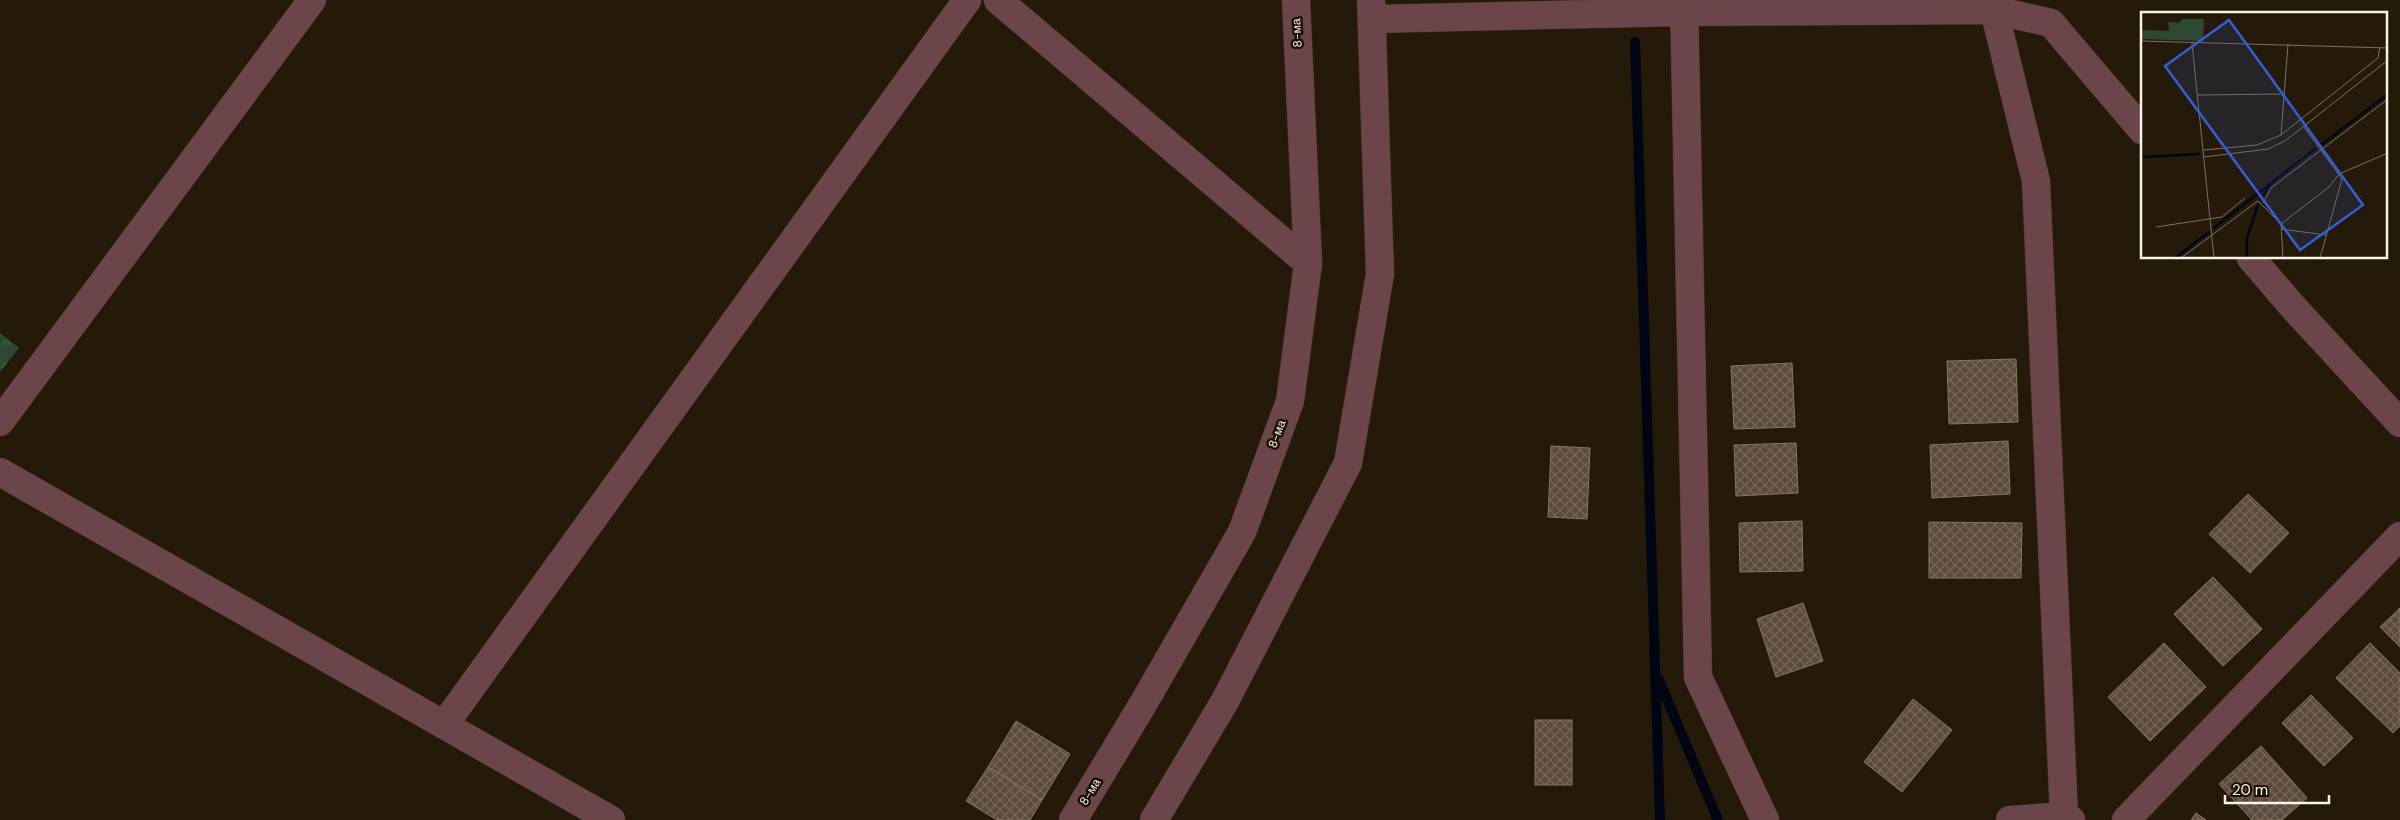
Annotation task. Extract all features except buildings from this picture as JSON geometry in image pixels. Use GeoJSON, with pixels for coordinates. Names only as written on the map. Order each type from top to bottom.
{"type":"FeatureCollection","features":[{"type":"Feature","properties":{"kind":"street"},"geometry":{"type":"LineString","coordinates":[[0,422],[312,0]]}},
{"type":"Feature","properties":{"kind":"street"},"geometry":{"type":"LineString","coordinates":[[444,725],[967,0]]}},
{"type":"Feature","properties":{"kind":"street"},"geometry":{"type":"LineString","coordinates":[[998,0],[1308,263]]}},
{"type":"Feature","properties":{"kind":"street","name":"8-ма"},"geometry":{"type":"LineString","coordinates":[[1073,820],[1143,704],[1242,532],[1290,400],[1308,263],[1296,0]]}},
{"type":"Feature","properties":{"kind":"street"},"geometry":{"type":"LineString","coordinates":[[1995,5],[2036,181],[2068,818],[2010,820]]}},
{"type":"Feature","properties":{"kind":"street"},"geometry":{"type":"LineString","coordinates":[[1154,820],[1225,701],[1348,463],[1380,274],[1372,9],[1995,5],[2051,23],[2141,129]]}},
{"type":"Feature","properties":{"kind":"street"},"geometry":{"type":"LineString","coordinates":[[1684,6],[1698,677],[1765,820]]}},
{"type":"Feature","properties":{"kind":"street"},"geometry":{"type":"LineString","coordinates":[[2252,259],[2293,307],[2400,423]]}},
{"type":"Feature","properties":{"kind":"street"},"geometry":{"type":"LineString","coordinates":[[0,472],[611,820]]}},
{"type":"Feature","properties":{"kind":"street"},"geometry":{"type":"LineString","coordinates":[[2126,820],[2400,536]]}},
{"type":"Feature","properties":{"kind":"green space"},"geometry":{"type":"Polygon","coordinates":[[[0,333],[19,348],[0,372],[0,333]]]}},
{"type":"Feature","properties":{"kind":"waterway"},"geometry":{"type":"LineString","coordinates":[[1635,42],[1660,820]]}},
{"type":"Feature","properties":{"kind":"waterway"},"geometry":{"type":"LineString","coordinates":[[1658,678],[1718,820]]}}]}
